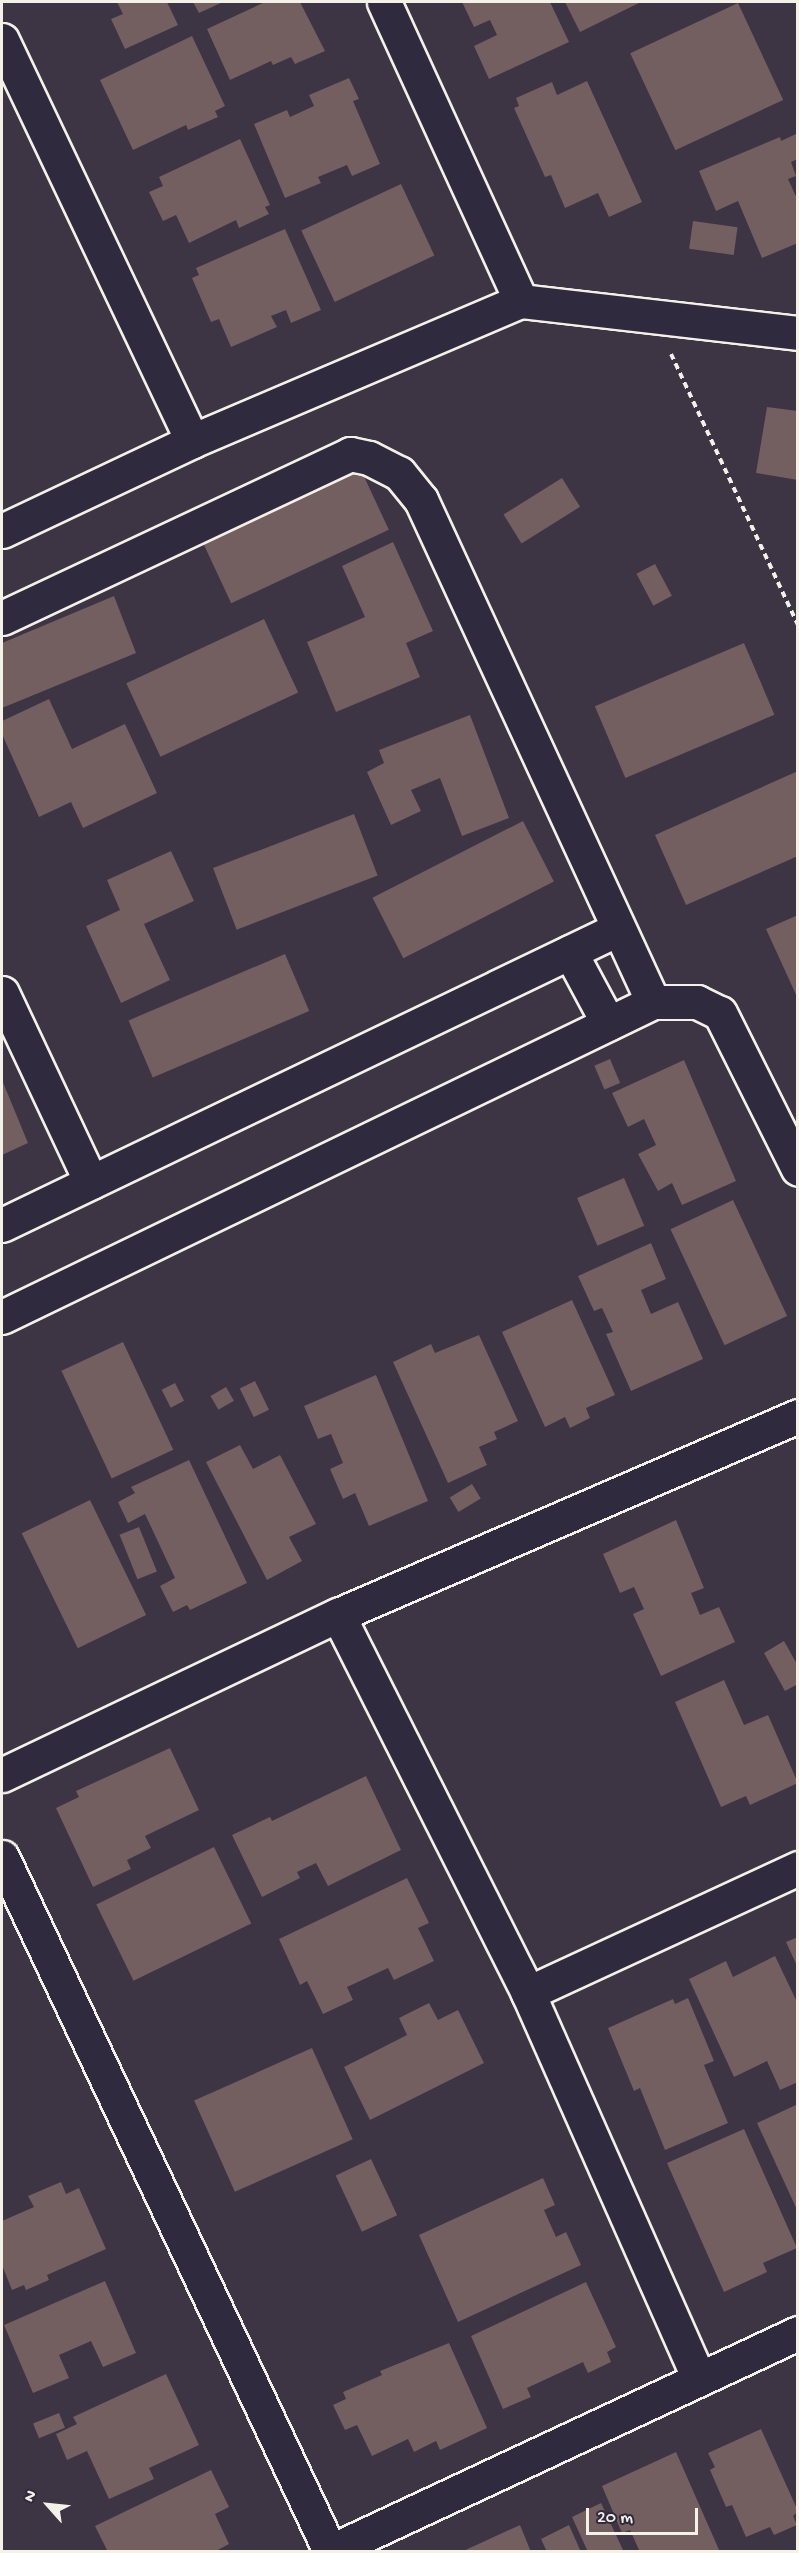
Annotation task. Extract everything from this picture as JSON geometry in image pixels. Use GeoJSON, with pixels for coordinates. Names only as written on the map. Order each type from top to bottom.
{"type":"FeatureCollection","features":[{"type":"Feature","properties":{"kind":"street"},"geometry":{"type":"LineString","coordinates":[[384,2],[521,301]]}},
{"type":"Feature","properties":{"kind":"street"},"geometry":{"type":"LineString","coordinates":[[2,40],[192,441]]}},
{"type":"Feature","properties":{"kind":"street"},"geometry":{"type":"LineString","coordinates":[[2,531],[192,441],[521,301],[798,333]]}},
{"type":"Feature","properties":{"kind":"street"},"geometry":{"type":"LineString","coordinates":[[2,618],[350,454],[369,458],[399,473],[421,500],[653,1002]]}},
{"type":"Feature","properties":{"kind":"street"},"geometry":{"type":"LineString","coordinates":[[2,1226],[618,929]]}},
{"type":"Feature","properties":{"kind":"street"},"geometry":{"type":"LineString","coordinates":[[570,952],[608,1023]]}},
{"type":"Feature","properties":{"kind":"street"},"geometry":{"type":"LineString","coordinates":[[2,993],[91,1182]]}},
{"type":"Feature","properties":{"kind":"street"},"geometry":{"type":"LineString","coordinates":[[2,1317],[653,1002],[697,1002],[720,1013],[798,1169]]}},
{"type":"Feature","properties":{"kind":"street"},"geometry":{"type":"LineString","coordinates":[[2,1775],[338,1615],[798,1416]]}},
{"type":"Feature","properties":{"kind":"street"},"geometry":{"type":"LineString","coordinates":[[338,1615],[528,1993],[699,2378]]}},
{"type":"Feature","properties":{"kind":"street"},"geometry":{"type":"LineString","coordinates":[[2,1857],[330,2551],[798,2333]]}},
{"type":"Feature","properties":{"kind":"street"},"geometry":{"type":"LineString","coordinates":[[528,1993],[798,1868]]}},
{"type":"Feature","properties":{"kind":"path"},"geometry":{"type":"LineString","coordinates":[[653,316],[798,625]]}},
{"type":"Feature","properties":{"kind":"building"},"geometry":{"type":"Polygon","coordinates":[[[117,2],[167,2],[178,25],[125,49],[111,19],[123,14],[117,2]]]}},
{"type":"Feature","properties":{"kind":"building"},"geometry":{"type":"Polygon","coordinates":[[[193,2],[223,2],[199,13],[193,2]]]}},
{"type":"Feature","properties":{"kind":"building"},"geometry":{"type":"Polygon","coordinates":[[[265,2],[300,2],[325,51],[295,64],[291,57],[273,65],[271,61],[230,80],[207,29],[265,2]]]}},
{"type":"Feature","properties":{"kind":"building"},"geometry":{"type":"Polygon","coordinates":[[[462,2],[550,2],[569,42],[489,79],[474,46],[497,35],[490,20],[474,27],[462,2]]]}},
{"type":"Feature","properties":{"kind":"building"},"geometry":{"type":"Polygon","coordinates":[[[565,2],[641,2],[580,32],[565,2]]]}},
{"type":"Feature","properties":{"kind":"building"},"geometry":{"type":"Polygon","coordinates":[[[738,3],[783,100],[675,150],[630,53],[738,3]]]}},
{"type":"Feature","properties":{"kind":"building"},"geometry":{"type":"Polygon","coordinates":[[[192,36],[225,106],[215,111],[218,117],[188,130],[186,125],[133,150],[100,80],[192,36]]]}},
{"type":"Feature","properties":{"kind":"building"},"geometry":{"type":"Polygon","coordinates":[[[349,78],[359,99],[353,101],[380,164],[352,176],[347,165],[318,177],[321,183],[285,198],[254,124],[287,110],[290,117],[314,106],[309,95],[349,78]]]}},
{"type":"Feature","properties":{"kind":"building"},"geometry":{"type":"Polygon","coordinates":[[[587,81],[642,202],[609,217],[598,193],[565,208],[551,175],[545,177],[514,108],[519,106],[516,98],[552,82],[557,95],[587,81]]]}},
{"type":"Feature","properties":{"kind":"building"},"geometry":{"type":"Polygon","coordinates":[[[798,133],[798,159],[791,162],[796,176],[788,179],[798,201],[798,243],[762,258],[738,201],[716,211],[699,171],[780,137],[781,141],[798,133]]]}},
{"type":"Feature","properties":{"kind":"building"},"geometry":{"type":"Polygon","coordinates":[[[240,139],[270,205],[265,207],[269,214],[239,228],[236,220],[189,243],[176,215],[163,221],[149,192],[163,186],[159,177],[240,139]]]}},
{"type":"Feature","properties":{"kind":"building"},"geometry":{"type":"Polygon","coordinates":[[[401,184],[434,256],[335,302],[301,230],[401,184]]]}},
{"type":"Feature","properties":{"kind":"building"},"geometry":{"type":"Polygon","coordinates":[[[693,221],[738,227],[734,255],[689,249],[693,221]]]}},
{"type":"Feature","properties":{"kind":"building"},"geometry":{"type":"Polygon","coordinates":[[[285,229],[321,310],[291,323],[286,310],[271,316],[277,327],[231,347],[219,319],[211,322],[192,278],[199,275],[196,268],[285,229]]]}},
{"type":"Feature","properties":{"kind":"building"},"geometry":{"type":"Polygon","coordinates":[[[767,407],[798,411],[798,480],[756,473],[767,407]]]}},
{"type":"Feature","properties":{"kind":"building"},"geometry":{"type":"Polygon","coordinates":[[[361,470],[389,530],[231,603],[203,544],[361,470]]]}},
{"type":"Feature","properties":{"kind":"building"},"geometry":{"type":"Polygon","coordinates":[[[562,478],[580,507],[522,543],[503,515],[562,478]]]}},
{"type":"Feature","properties":{"kind":"building"},"geometry":{"type":"Polygon","coordinates":[[[393,542],[433,631],[406,643],[420,677],[336,712],[307,642],[365,617],[342,566],[393,542]]]}},
{"type":"Feature","properties":{"kind":"building"},"geometry":{"type":"Polygon","coordinates":[[[655,564],[672,596],[653,606],[636,574],[655,564]]]}},
{"type":"Feature","properties":{"kind":"building"},"geometry":{"type":"Polygon","coordinates":[[[114,596],[136,653],[2,708],[2,643],[114,596]]]}},
{"type":"Feature","properties":{"kind":"building"},"geometry":{"type":"Polygon","coordinates":[[[264,619],[298,692],[160,757],[126,683],[264,619]]]}},
{"type":"Feature","properties":{"kind":"building"},"geometry":{"type":"Polygon","coordinates":[[[744,643],[774,715],[625,778],[595,706],[744,643]]]}},
{"type":"Feature","properties":{"kind":"building"},"geometry":{"type":"Polygon","coordinates":[[[49,699],[72,749],[125,724],[157,793],[83,828],[71,802],[39,817],[2,734],[2,721],[49,699]]]}},
{"type":"Feature","properties":{"kind":"building"},"geometry":{"type":"Polygon","coordinates":[[[470,715],[509,818],[462,836],[440,778],[411,790],[421,811],[391,825],[367,772],[384,763],[379,750],[470,715]]]}},
{"type":"Feature","properties":{"kind":"building"},"geometry":{"type":"Polygon","coordinates":[[[798,771],[798,856],[686,905],[655,835],[798,771]]]}},
{"type":"Feature","properties":{"kind":"building"},"geometry":{"type":"Polygon","coordinates":[[[354,814],[378,876],[237,930],[213,868],[354,814]]]}},
{"type":"Feature","properties":{"kind":"building"},"geometry":{"type":"Polygon","coordinates":[[[523,821],[554,882],[403,958],[372,898],[523,821]]]}},
{"type":"Feature","properties":{"kind":"building"},"geometry":{"type":"Polygon","coordinates":[[[171,851],[194,901],[144,924],[170,980],[121,1003],[86,926],[120,910],[107,880],[171,851]]]}},
{"type":"Feature","properties":{"kind":"building"},"geometry":{"type":"Polygon","coordinates":[[[798,915],[798,999],[766,929],[798,915]]]}},
{"type":"Feature","properties":{"kind":"building"},"geometry":{"type":"Polygon","coordinates":[[[285,954],[309,1011],[153,1077],[129,1020],[285,954]]]}},
{"type":"Feature","properties":{"kind":"building"},"geometry":{"type":"Polygon","coordinates":[[[610,1059],[620,1083],[605,1090],[594,1066],[610,1059]]]}},
{"type":"Feature","properties":{"kind":"building"},"geometry":{"type":"Polygon","coordinates":[[[684,1060],[736,1181],[682,1205],[672,1183],[658,1191],[638,1154],[656,1145],[644,1119],[628,1127],[612,1093],[684,1060]]]}},
{"type":"Feature","properties":{"kind":"building"},"geometry":{"type":"Polygon","coordinates":[[[2,1080],[28,1143],[2,1155],[2,1080]]]}},
{"type":"Feature","properties":{"kind":"building"},"geometry":{"type":"Polygon","coordinates":[[[624,1178],[644,1226],[597,1246],[577,1198],[624,1178]]]}},
{"type":"Feature","properties":{"kind":"building"},"geometry":{"type":"Polygon","coordinates":[[[733,1200],[787,1316],[725,1345],[670,1229],[733,1200]]]}},
{"type":"Feature","properties":{"kind":"building"},"geometry":{"type":"Polygon","coordinates":[[[651,1243],[666,1279],[641,1290],[651,1314],[678,1302],[703,1359],[631,1391],[606,1334],[613,1332],[602,1308],[594,1311],[578,1276],[651,1243]]]}},
{"type":"Feature","properties":{"kind":"building"},"geometry":{"type":"Polygon","coordinates":[[[572,1300],[615,1395],[586,1408],[590,1418],[570,1428],[565,1417],[545,1427],[502,1332],[572,1300]]]}},
{"type":"Feature","properties":{"kind":"building"},"geometry":{"type":"Polygon","coordinates":[[[479,1335],[518,1421],[494,1432],[497,1439],[479,1447],[487,1465],[448,1483],[393,1362],[431,1344],[435,1353],[479,1335]]]}},
{"type":"Feature","properties":{"kind":"building"},"geometry":{"type":"Polygon","coordinates":[[[123,1342],[173,1450],[112,1479],[61,1371],[123,1342]]]}},
{"type":"Feature","properties":{"kind":"building"},"geometry":{"type":"Polygon","coordinates":[[[376,1375],[428,1501],[369,1526],[355,1493],[343,1499],[330,1469],[343,1463],[331,1434],[318,1439],[304,1406],[376,1375]]]}},
{"type":"Feature","properties":{"kind":"building"},"geometry":{"type":"Polygon","coordinates":[[[255,1381],[269,1410],[254,1417],[240,1388],[255,1381]]]}},
{"type":"Feature","properties":{"kind":"building"},"geometry":{"type":"Polygon","coordinates":[[[175,1383],[184,1401],[171,1408],[162,1390],[175,1383]]]}},
{"type":"Feature","properties":{"kind":"building"},"geometry":{"type":"Polygon","coordinates":[[[226,1387],[234,1401],[218,1410],[210,1396],[226,1387]]]}},
{"type":"Feature","properties":{"kind":"building"},"geometry":{"type":"Polygon","coordinates":[[[240,1445],[253,1469],[280,1455],[316,1524],[289,1537],[302,1561],[267,1580],[206,1462],[240,1445]]]}},
{"type":"Feature","properties":{"kind":"building"},"geometry":{"type":"Polygon","coordinates":[[[189,1460],[247,1583],[190,1610],[187,1605],[173,1612],[160,1586],[175,1578],[145,1514],[128,1523],[118,1502],[135,1493],[131,1487],[189,1460]]]}},
{"type":"Feature","properties":{"kind":"building"},"geometry":{"type":"Polygon","coordinates":[[[472,1484],[481,1499],[458,1512],[450,1497],[472,1484]]]}},
{"type":"Feature","properties":{"kind":"building"},"geometry":{"type":"Polygon","coordinates":[[[90,1500],[146,1615],[78,1648],[22,1533],[90,1500]]]}},
{"type":"Feature","properties":{"kind":"building"},"geometry":{"type":"Polygon","coordinates":[[[676,1520],[704,1588],[691,1593],[700,1615],[719,1607],[735,1642],[661,1676],[633,1614],[644,1609],[634,1587],[620,1593],[603,1554],[676,1520]]]}},
{"type":"Feature","properties":{"kind":"building"},"geometry":{"type":"Polygon","coordinates":[[[139,1527],[157,1572],[138,1579],[120,1535],[139,1527]]]}},
{"type":"Feature","properties":{"kind":"building"},"geometry":{"type":"Polygon","coordinates":[[[784,1641],[798,1666],[798,1684],[785,1691],[764,1653],[784,1641]]]}},
{"type":"Feature","properties":{"kind":"building"},"geometry":{"type":"Polygon","coordinates":[[[724,1680],[744,1725],[768,1715],[798,1783],[750,1805],[746,1796],[721,1807],[675,1702],[724,1680]]]}},
{"type":"Feature","properties":{"kind":"building"},"geometry":{"type":"Polygon","coordinates":[[[170,1748],[199,1810],[145,1836],[151,1848],[127,1860],[131,1869],[93,1887],[56,1808],[79,1797],[76,1791],[170,1748]]]}},
{"type":"Feature","properties":{"kind":"building"},"geometry":{"type":"Polygon","coordinates":[[[366,1776],[401,1850],[328,1886],[316,1863],[297,1872],[300,1878],[262,1897],[232,1835],[270,1817],[272,1821],[366,1776]]]}},
{"type":"Feature","properties":{"kind":"building"},"geometry":{"type":"Polygon","coordinates":[[[214,1847],[251,1923],[134,1981],[96,1904],[214,1847]]]}},
{"type":"Feature","properties":{"kind":"building"},"geometry":{"type":"Polygon","coordinates":[[[407,1878],[429,1923],[418,1928],[434,1961],[394,1980],[388,1968],[347,1987],[353,2000],[323,2014],[307,1981],[300,1985],[279,1939],[407,1878]]]}},
{"type":"Feature","properties":{"kind":"building"},"geometry":{"type":"Polygon","coordinates":[[[798,1937],[798,1968],[786,1942],[798,1937]]]}},
{"type":"Feature","properties":{"kind":"building"},"geometry":{"type":"Polygon","coordinates":[[[775,1956],[798,2004],[798,2082],[780,2090],[767,2061],[734,2077],[689,1979],[726,1961],[733,1977],[775,1956]]]}},
{"type":"Feature","properties":{"kind":"building"},"geometry":{"type":"Polygon","coordinates":[[[688,1998],[714,2061],[704,2065],[728,2123],[665,2150],[640,2088],[634,2091],[608,2028],[673,1999],[675,2004],[688,1998]]]}},
{"type":"Feature","properties":{"kind":"building"},"geometry":{"type":"Polygon","coordinates":[[[429,2003],[438,2020],[458,2010],[484,2063],[370,2120],[344,2067],[407,2035],[399,2018],[429,2003]]]}},
{"type":"Feature","properties":{"kind":"building"},"geometry":{"type":"Polygon","coordinates":[[[312,2048],[353,2139],[235,2192],[194,2100],[312,2048]]]}},
{"type":"Feature","properties":{"kind":"building"},"geometry":{"type":"Polygon","coordinates":[[[798,2104],[798,2212],[757,2123],[798,2104]]]}},
{"type":"Feature","properties":{"kind":"building"},"geometry":{"type":"Polygon","coordinates":[[[744,2129],[797,2248],[763,2263],[767,2272],[724,2292],[667,2163],[744,2129]]]}},
{"type":"Feature","properties":{"kind":"building"},"geometry":{"type":"Polygon","coordinates":[[[371,2159],[397,2215],[362,2232],[336,2175],[371,2159]]]}},
{"type":"Feature","properties":{"kind":"building"},"geometry":{"type":"Polygon","coordinates":[[[543,2178],[555,2205],[544,2210],[556,2237],[566,2232],[581,2265],[458,2322],[419,2235],[543,2178]]]}},
{"type":"Feature","properties":{"kind":"building"},"geometry":{"type":"Polygon","coordinates":[[[61,2182],[66,2194],[79,2188],[106,2249],[47,2275],[49,2280],[26,2290],[24,2285],[12,2290],[2,2265],[2,2221],[34,2207],[28,2196],[61,2182]]]}},
{"type":"Feature","properties":{"kind":"building"},"geometry":{"type":"Polygon","coordinates":[[[105,2281],[136,2353],[103,2367],[91,2341],[59,2355],[69,2378],[33,2393],[4,2325],[105,2281]]]}},
{"type":"Feature","properties":{"kind":"building"},"geometry":{"type":"Polygon","coordinates":[[[586,2282],[616,2347],[607,2352],[611,2362],[588,2373],[583,2362],[527,2388],[531,2397],[503,2409],[471,2336],[586,2282]]]}},
{"type":"Feature","properties":{"kind":"building"},"geometry":{"type":"Polygon","coordinates":[[[449,2343],[487,2428],[440,2450],[436,2441],[414,2452],[408,2439],[372,2456],[357,2425],[345,2430],[333,2405],[346,2399],[343,2392],[382,2375],[380,2371],[449,2343]]]}},
{"type":"Feature","properties":{"kind":"building"},"geometry":{"type":"Polygon","coordinates":[[[166,2374],[199,2445],[149,2468],[154,2479],[109,2499],[87,2451],[67,2460],[56,2434],[77,2424],[73,2417],[166,2374]]]}},
{"type":"Feature","properties":{"kind":"building"},"geometry":{"type":"Polygon","coordinates":[[[59,2413],[65,2428],[39,2438],[33,2423],[59,2413]]]}},
{"type":"Feature","properties":{"kind":"building"},"geometry":{"type":"Polygon","coordinates":[[[761,2429],[798,2511],[793,2516],[797,2525],[774,2535],[770,2527],[746,2537],[732,2505],[726,2507],[710,2470],[715,2467],[708,2453],[761,2429]]]}},
{"type":"Feature","properties":{"kind":"building"},"geometry":{"type":"Polygon","coordinates":[[[676,2452],[720,2552],[640,2552],[630,2530],[622,2533],[602,2486],[676,2452]]]}},
{"type":"Feature","properties":{"kind":"building"},"geometry":{"type":"Polygon","coordinates":[[[211,2470],[229,2507],[215,2514],[229,2544],[214,2552],[108,2552],[95,2526],[211,2470]]]}},
{"type":"Feature","properties":{"kind":"building"},"geometry":{"type":"Polygon","coordinates":[[[601,2503],[624,2552],[588,2552],[572,2517],[601,2503]]]}},
{"type":"Feature","properties":{"kind":"building"},"geometry":{"type":"Polygon","coordinates":[[[520,2525],[531,2552],[461,2552],[520,2525]]]}},
{"type":"Feature","properties":{"kind":"building"},"geometry":{"type":"Polygon","coordinates":[[[569,2525],[581,2552],[547,2552],[541,2539],[569,2525]]]}}]}
